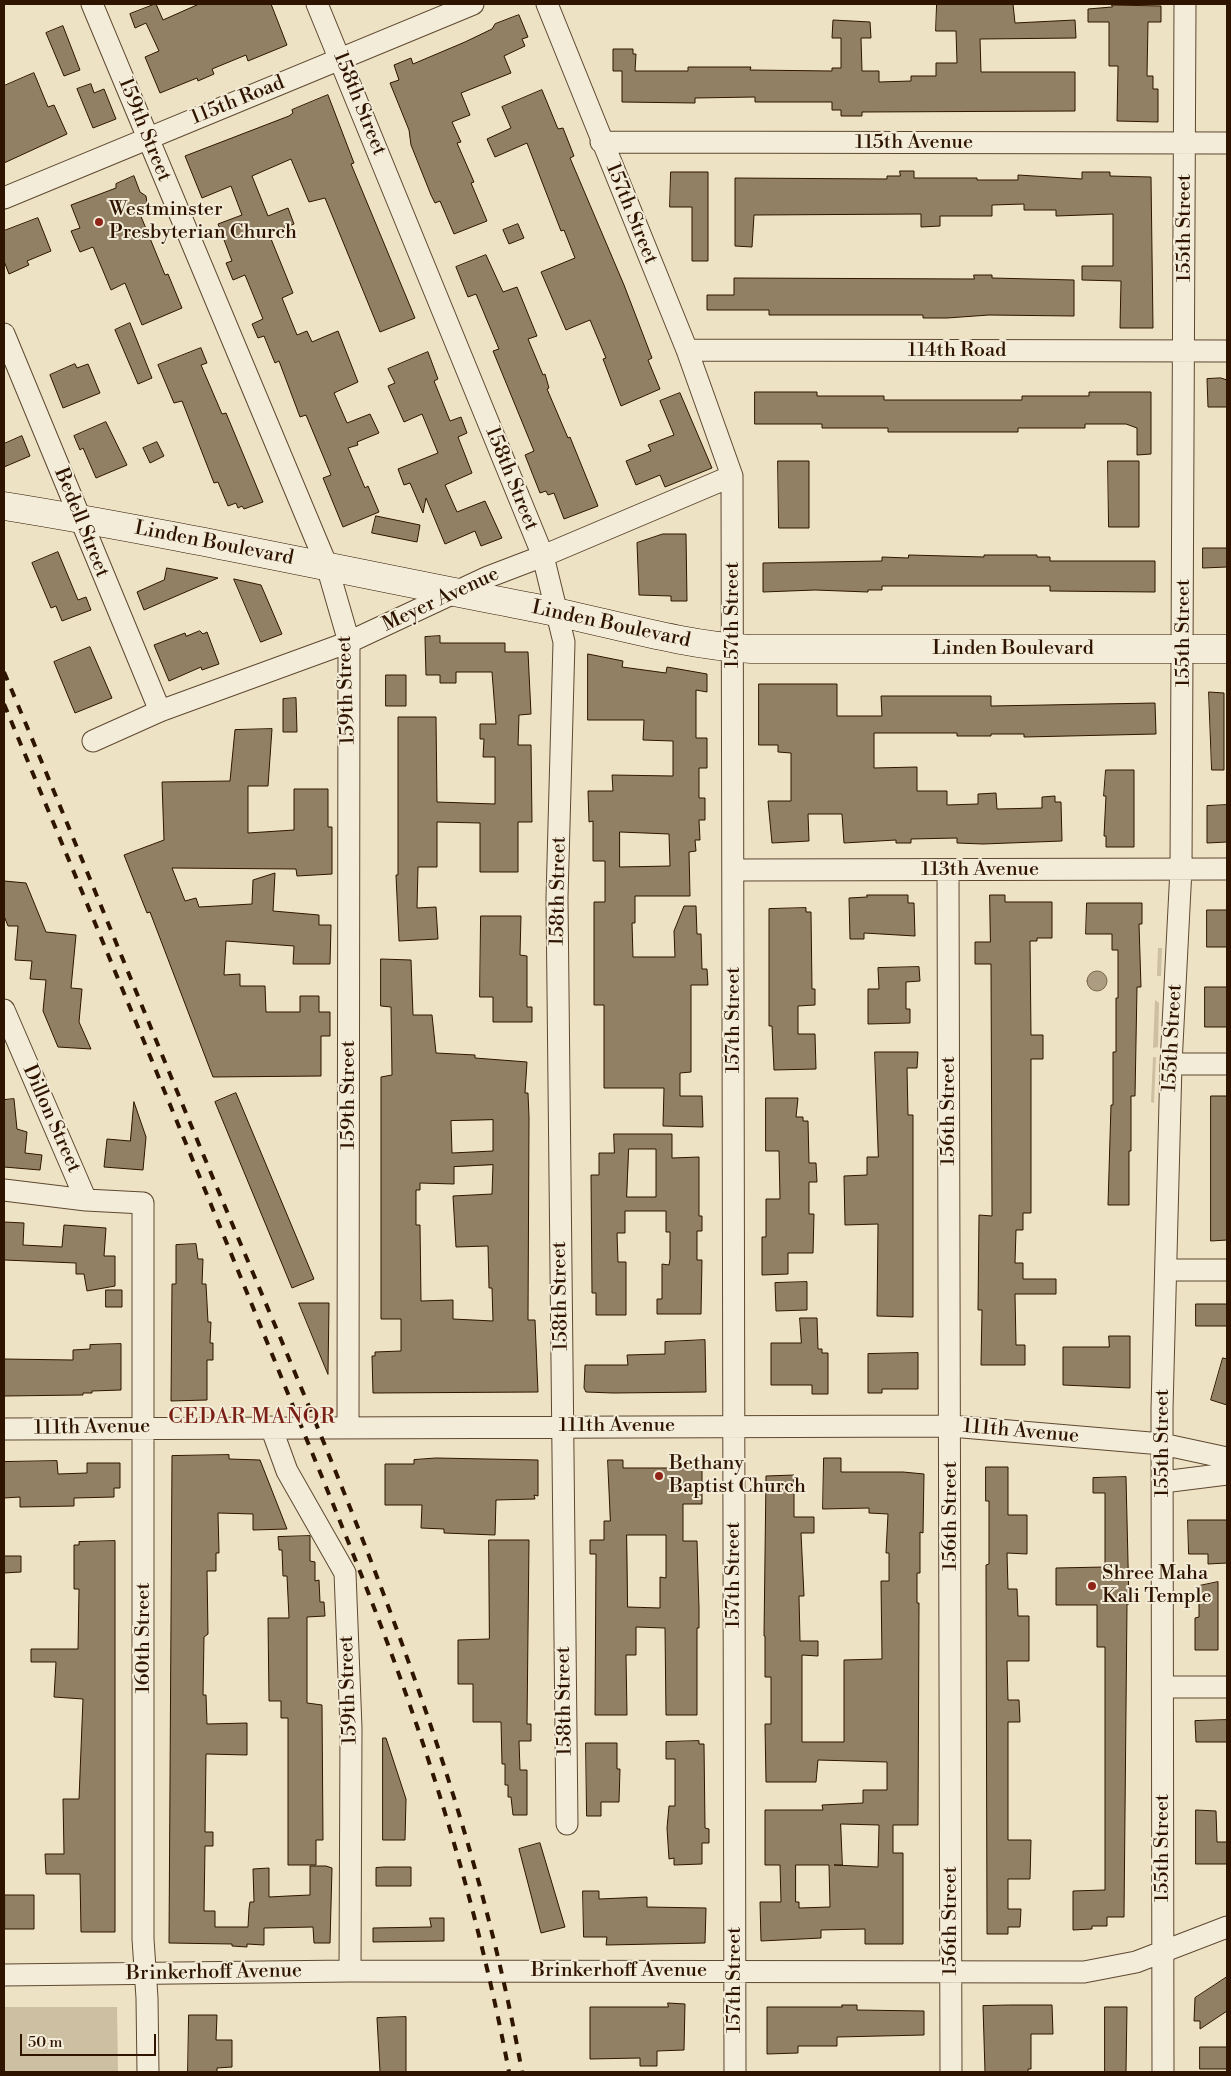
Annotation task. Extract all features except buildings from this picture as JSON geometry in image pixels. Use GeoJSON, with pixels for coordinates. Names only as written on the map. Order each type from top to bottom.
{"type":"FeatureCollection","features":[{"type":"Feature","properties":{"kind":"main road","name":"Linden Boulevard"},"geometry":{"type":"LineString","coordinates":[[4,506],[79,518],[327,566],[556,612],[713,647],[1227,649]]}},
{"type":"Feature","properties":{"kind":"street","name":"159th Street"},"geometry":{"type":"LineString","coordinates":[[92,4],[327,566],[349,642],[348,1427]]}},
{"type":"Feature","properties":{"kind":"street","name":"158th Street"},"geometry":{"type":"LineString","coordinates":[[317,4],[542,556],[564,642],[557,898],[567,1824]]}},
{"type":"Feature","properties":{"kind":"street","name":"115th Road"},"geometry":{"type":"LineString","coordinates":[[4,198],[473,4]]}},
{"type":"Feature","properties":{"kind":"street","name":"157th Street"},"geometry":{"type":"LineString","coordinates":[[547,4],[601,142],[687,350],[732,476],[735,2072]]}},
{"type":"Feature","properties":{"kind":"street","name":"155th Street"},"geometry":{"type":"LineString","coordinates":[[1163,2072],[1162,1444],[1171,1064],[1182,869],[1185,4]]}},
{"type":"Feature","properties":{"kind":"street","name":"115th Avenue"},"geometry":{"type":"LineString","coordinates":[[601,142],[1227,143]]}},
{"type":"Feature","properties":{"kind":"street","name":"Bedell Street"},"geometry":{"type":"LineString","coordinates":[[4,334],[160,711]]}},
{"type":"Feature","properties":{"kind":"street","name":"114th Road"},"geometry":{"type":"LineString","coordinates":[[687,350],[1227,351]]}},
{"type":"Feature","properties":{"kind":"street","name":"Meyer Avenue"},"geometry":{"type":"LineString","coordinates":[[94,741],[160,711],[349,642],[488,577],[732,476]]}},
{"type":"Feature","properties":{"kind":"street","name":"113th Avenue"},"geometry":{"type":"LineString","coordinates":[[734,870],[1227,869]]}},
{"type":"Feature","properties":{"kind":"street","name":"156th Street"},"geometry":{"type":"LineString","coordinates":[[948,870],[951,2072]]}},
{"type":"Feature","properties":{"kind":"street","name":"Dillon Street"},"geometry":{"type":"LineString","coordinates":[[6,1021],[86,1200]]}},
{"type":"Feature","properties":{"kind":"street"},"geometry":{"type":"LineString","coordinates":[[1171,1064],[1227,1064]]}},
{"type":"Feature","properties":{"kind":"street"},"geometry":{"type":"LineString","coordinates":[[4,1190],[86,1200]]}},
{"type":"Feature","properties":{"kind":"street","name":"160th Street"},"geometry":{"type":"LineString","coordinates":[[86,1200],[143,1203],[143,1944],[148,2072]]}},
{"type":"Feature","properties":{"kind":"street"},"geometry":{"type":"LineString","coordinates":[[1166,1270],[1227,1270]]}},
{"type":"Feature","properties":{"kind":"street","name":"111th Avenue"},"geometry":{"type":"LineString","coordinates":[[4,1429],[144,1427],[950,1426],[1162,1444],[1227,1458]]}},
{"type":"Feature","properties":{"kind":"street","name":"159th Street"},"geometry":{"type":"LineString","coordinates":[[271,1427],[287,1471],[345,1574],[351,1728],[350,1971]]}},
{"type":"Feature","properties":{"kind":"street"},"geometry":{"type":"LineString","coordinates":[[1162,1482],[1227,1474]]}},
{"type":"Feature","properties":{"kind":"street"},"geometry":{"type":"LineString","coordinates":[[1163,1687],[1227,1687]]}},
{"type":"Feature","properties":{"kind":"street","name":"Brinkerhoff Avenue"},"geometry":{"type":"LineString","coordinates":[[4,1975],[145,1975],[350,1971],[951,1970],[1084,1972],[1136,1962],[1227,1927]]}},
{"type":"Feature","properties":{"kind":"shaded area"},"geometry":{"type":"Polygon","coordinates":[[[1158,948],[1162,948],[1161,976],[1157,976],[1158,948]]]}},
{"type":"Feature","properties":{"kind":"shaded area"},"geometry":{"type":"Polygon","coordinates":[[[1097,971],[1104,974],[1107,981],[1104,988],[1097,991],[1090,988],[1087,981],[1090,974],[1097,971]]]}},
{"type":"Feature","properties":{"kind":"shaded area"},"geometry":{"type":"Polygon","coordinates":[[[1155,1000],[1159,1003],[1158,1047],[1153,1048],[1155,1000]]]}},
{"type":"Feature","properties":{"kind":"shaded area"},"geometry":{"type":"Polygon","coordinates":[[[1153,1057],[1156,1057],[1154,1103],[1151,1102],[1153,1057]]]}},
{"type":"Feature","properties":{"kind":"shaded area"},"geometry":{"type":"Polygon","coordinates":[[[4,2007],[117,2007],[118,2072],[4,2072],[4,2007]]]}},
{"type":"Feature","properties":{"kind":"railway"},"geometry":{"type":"LineString","coordinates":[[4,672],[318,1428],[400,1639],[437,1745],[470,1853],[499,1962],[522,2072]]}},
{"type":"Feature","properties":{"kind":"railway"},"geometry":{"type":"LineString","coordinates":[[4,704],[142,1036],[377,1614],[423,1743],[452,1836],[478,1930],[509,2072]]}},
{"type":"Feature","properties":{"kind":"place","name":"Westminster Presbyterian Church"},"geometry":{"type":"Point","coordinates":[99,222]}},
{"type":"Feature","properties":{"kind":"place","name":"Bethany Baptist Church"},"geometry":{"type":"Point","coordinates":[659,1476]}},
{"type":"Feature","properties":{"kind":"place","name":"Shree Maha Kali Temple"},"geometry":{"type":"Point","coordinates":[1092,1586]}},
{"type":"Feature","properties":{"kind":"district","name":"CEDAR MANOR"},"geometry":{"type":"Point","coordinates":[252,1418]}}]}
